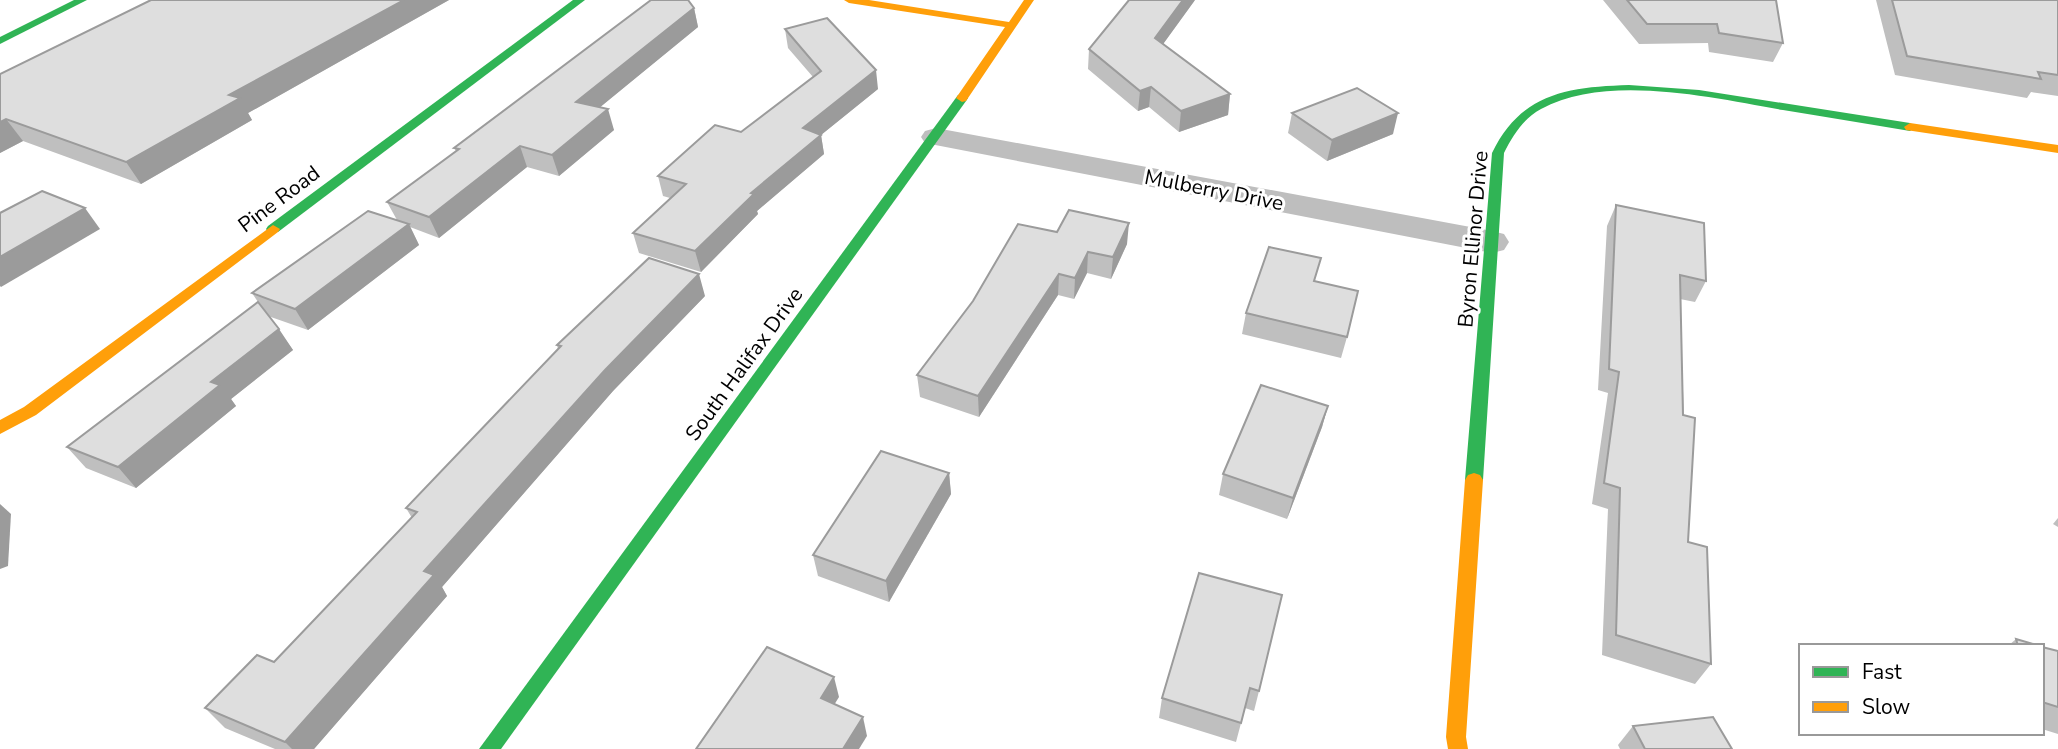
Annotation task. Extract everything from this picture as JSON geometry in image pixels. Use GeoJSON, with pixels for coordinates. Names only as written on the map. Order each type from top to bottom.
{"type":"FeatureCollection","features":[{"type":"Feature","properties":{"kind":"street"},"geometry":{"type":"LineString","coordinates":[[0,41],[82,0]]}},
{"type":"Feature","properties":{"kind":"street","name":"Pine Road"},"geometry":{"type":"LineString","coordinates":[[0,428],[30,411],[580,0]]}},
{"type":"Feature","properties":{"kind":"street"},"geometry":{"type":"LineString","coordinates":[[849,0],[1010,25]]}},
{"type":"Feature","properties":{"kind":"street","name":"South Halifax Drive"},"geometry":{"type":"LineString","coordinates":[[489,749],[936,137],[1029,0]]}},
{"type":"Feature","properties":{"kind":"street","name":"Byron Ellinor Drive"},"geometry":{"type":"LineString","coordinates":[[1458,749],[1457,723],[1498,153],[1506,133],[1546,101],[1581,91],[1628,89],[1702,95],[2058,149]]}},
{"type":"Feature","properties":{"kind":"street","name":"Mulberry Drive"},"geometry":{"type":"LineString","coordinates":[[936,137],[1492,242]]}},
{"type":"Feature","properties":{"kind":"building"},"geometry":{"type":"Polygon","coordinates":[[[151,0],[404,0],[229,95],[240,98],[126,162],[6,119],[0,122],[0,74],[151,0]]]}},
{"type":"Feature","properties":{"kind":"building"},"geometry":{"type":"Polygon","coordinates":[[[651,0],[688,0],[694,8],[576,102],[608,109],[552,155],[520,146],[429,217],[387,202],[459,149],[454,148],[651,0]]]}},
{"type":"Feature","properties":{"kind":"building"},"geometry":{"type":"Polygon","coordinates":[[[1129,0],[1183,0],[1155,38],[1230,94],[1181,111],[1151,87],[1140,91],[1089,49],[1129,0]]]}},
{"type":"Feature","properties":{"kind":"building"},"geometry":{"type":"Polygon","coordinates":[[[1627,0],[1776,0],[1783,43],[1719,33],[1717,24],[1647,24],[1627,0]]]}},
{"type":"Feature","properties":{"kind":"building"},"geometry":{"type":"Polygon","coordinates":[[[1892,0],[2058,0],[2058,75],[2038,72],[2041,79],[1907,56],[1892,0]]]}},
{"type":"Feature","properties":{"kind":"building"},"geometry":{"type":"Polygon","coordinates":[[[827,18],[876,70],[803,128],[821,135],[751,193],[754,194],[695,251],[633,233],[686,184],[658,176],[715,125],[741,132],[821,71],[785,29],[827,18]]]}},
{"type":"Feature","properties":{"kind":"building"},"geometry":{"type":"Polygon","coordinates":[[[1357,88],[1398,113],[1332,140],[1292,113],[1357,88]]]}},
{"type":"Feature","properties":{"kind":"building"},"geometry":{"type":"Polygon","coordinates":[[[42,191],[85,208],[0,257],[0,213],[42,191]]]}},
{"type":"Feature","properties":{"kind":"building"},"geometry":{"type":"Polygon","coordinates":[[[1616,205],[1704,223],[1706,281],[1680,275],[1683,415],[1695,418],[1688,542],[1707,547],[1711,664],[1616,635],[1620,488],[1604,483],[1619,372],[1609,369],[1616,205]]]}},
{"type":"Feature","properties":{"kind":"building"},"geometry":{"type":"Polygon","coordinates":[[[1069,210],[1129,223],[1113,257],[1088,252],[1075,278],[1059,274],[978,396],[917,375],[973,301],[1018,224],[1057,232],[1069,210]]]}},
{"type":"Feature","properties":{"kind":"building"},"geometry":{"type":"Polygon","coordinates":[[[368,211],[409,224],[295,309],[252,293],[368,211]]]}},
{"type":"Feature","properties":{"kind":"building"},"geometry":{"type":"Polygon","coordinates":[[[1269,247],[1321,258],[1314,281],[1358,291],[1347,337],[1246,313],[1269,247]]]}},
{"type":"Feature","properties":{"kind":"building"},"geometry":{"type":"Polygon","coordinates":[[[649,258],[699,274],[605,370],[424,571],[434,575],[285,742],[205,708],[257,655],[274,662],[417,512],[406,508],[561,346],[557,345],[649,258]]]}},
{"type":"Feature","properties":{"kind":"building"},"geometry":{"type":"Polygon","coordinates":[[[258,302],[279,329],[211,382],[220,385],[118,467],[67,447],[258,302]]]}},
{"type":"Feature","properties":{"kind":"building"},"geometry":{"type":"Polygon","coordinates":[[[1261,385],[1328,406],[1293,498],[1223,474],[1261,385]]]}},
{"type":"Feature","properties":{"kind":"building"},"geometry":{"type":"Polygon","coordinates":[[[881,451],[949,473],[886,581],[813,555],[881,451]]]}},
{"type":"Feature","properties":{"kind":"building"},"geometry":{"type":"Polygon","coordinates":[[[1199,573],[1282,595],[1259,691],[1250,688],[1241,723],[1162,698],[1199,573]]]}},
{"type":"Feature","properties":{"kind":"building"},"geometry":{"type":"Polygon","coordinates":[[[2016,639],[2033,644],[2017,644],[2016,639]]]}},
{"type":"Feature","properties":{"kind":"building"},"geometry":{"type":"Polygon","coordinates":[[[767,647],[834,677],[821,698],[863,717],[843,749],[696,749],[767,647]]]}},
{"type":"Feature","properties":{"kind":"building"},"geometry":{"type":"Polygon","coordinates":[[[2044,648],[2058,651],[2058,707],[2044,703],[2044,648]]]}},
{"type":"Feature","properties":{"kind":"building"},"geometry":{"type":"Polygon","coordinates":[[[1713,717],[1732,749],[1645,749],[1633,726],[1713,717]]]}},
{"type":"Feature","properties":{"kind":"traffic: fast"},"geometry":{"type":"LineString","coordinates":[[0,41],[82,0]]}},
{"type":"Feature","properties":{"kind":"traffic: fast"},"geometry":{"type":"LineString","coordinates":[[273,229],[580,0]]}},
{"type":"Feature","properties":{"kind":"traffic: fast"},"geometry":{"type":"LineString","coordinates":[[1474,480],[1498,153],[1510,132],[1526,114],[1539,105],[1565,95],[1629,88],[1699,93],[1910,127]]}},
{"type":"Feature","properties":{"kind":"traffic: fast"},"geometry":{"type":"LineString","coordinates":[[489,749],[962,98]]}},
{"type":"Feature","properties":{"kind":"traffic: slow"},"geometry":{"type":"LineString","coordinates":[[849,0],[1010,25]]}},
{"type":"Feature","properties":{"kind":"traffic: slow"},"geometry":{"type":"LineString","coordinates":[[962,98],[1029,0]]}},
{"type":"Feature","properties":{"kind":"traffic: slow"},"geometry":{"type":"LineString","coordinates":[[1910,127],[2058,149]]}},
{"type":"Feature","properties":{"kind":"traffic: slow"},"geometry":{"type":"LineString","coordinates":[[0,428],[30,411],[273,229]]}},
{"type":"Feature","properties":{"kind":"traffic: slow"},"geometry":{"type":"LineString","coordinates":[[1458,749],[1456,737],[1474,480]]}}]}
